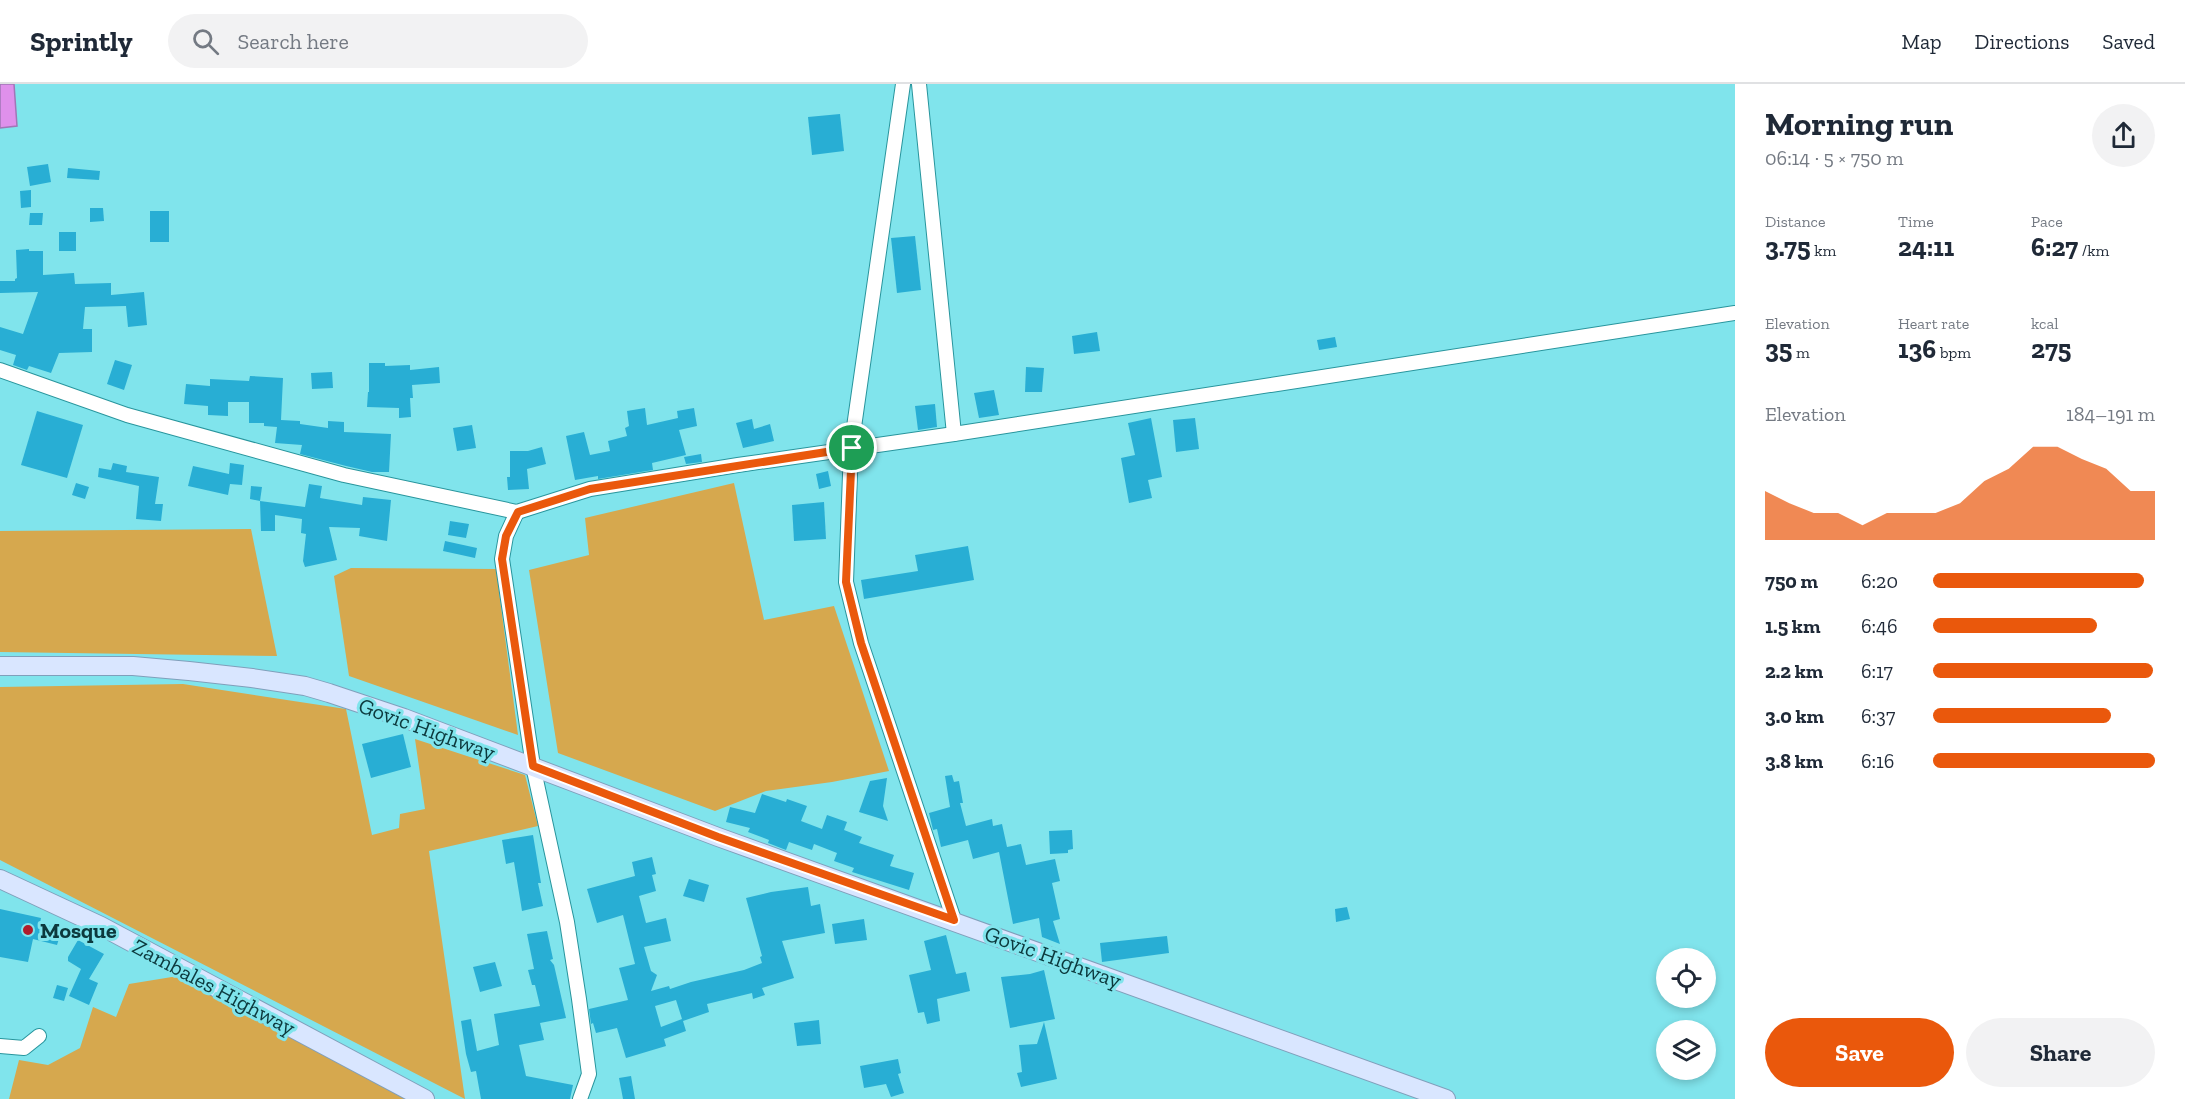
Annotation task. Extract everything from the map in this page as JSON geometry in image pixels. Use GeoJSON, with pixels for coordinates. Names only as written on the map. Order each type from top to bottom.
{"type":"FeatureCollection","features":[{"type":"Feature","properties":{"kind":"main road","name":"Govic Highway"},"geometry":{"type":"LineString","coordinates":[[0,666],[133,666],[224,674],[305,686],[404,718],[718,837],[954,920],[1446,1099]]}},
{"type":"Feature","properties":{"kind":"main road","name":"Zambales Highway"},"geometry":{"type":"LineString","coordinates":[[0,879],[101,926],[425,1099]]}},
{"type":"Feature","properties":{"kind":"street"},"geometry":{"type":"LineString","coordinates":[[903,84],[852,448],[846,582],[861,643],[954,920]]}},
{"type":"Feature","properties":{"kind":"street"},"geometry":{"type":"LineString","coordinates":[[919,84],[954,434]]}},
{"type":"Feature","properties":{"kind":"street"},"geometry":{"type":"LineString","coordinates":[[0,370],[127,415],[344,475],[518,512],[590,489],[1735,313]]}},
{"type":"Feature","properties":{"kind":"street"},"geometry":{"type":"LineString","coordinates":[[518,512],[506,536],[502,559],[533,766],[567,922],[579,999],[589,1074],[580,1099]]}},
{"type":"Feature","properties":{"kind":"street"},"geometry":{"type":"LineString","coordinates":[[0,1046],[24,1048],[39,1036]]}},
{"type":"Feature","properties":{"kind":"shaded area"},"geometry":{"type":"Polygon","coordinates":[[[0,84],[14,84],[17,126],[0,128],[0,84]]]}},
{"type":"Feature","properties":{"kind":"shaded area"},"geometry":{"type":"Polygon","coordinates":[[[734,483],[764,620],[834,606],[889,771],[766,791],[715,811],[558,753],[529,570],[589,555],[585,518],[734,483]]]}},
{"type":"Feature","properties":{"kind":"shaded area"},"geometry":{"type":"Polygon","coordinates":[[[251,529],[277,656],[0,652],[0,531],[251,529]]]}},
{"type":"Feature","properties":{"kind":"shaded area"},"geometry":{"type":"Polygon","coordinates":[[[351,568],[496,569],[518,735],[349,676],[334,576],[351,568]]]}},
{"type":"Feature","properties":{"kind":"shaded area"},"geometry":{"type":"Polygon","coordinates":[[[183,684],[346,709],[372,835],[399,828],[400,814],[425,809],[415,739],[525,775],[538,826],[429,851],[465,1099],[0,860],[0,687],[183,684]]]}},
{"type":"Feature","properties":{"kind":"shaded area"},"geometry":{"type":"Polygon","coordinates":[[[178,976],[408,1099],[9,1099],[19,1060],[48,1065],[80,1048],[93,1007],[116,1017],[129,984],[178,976]]]}},
{"type":"Feature","properties":{"kind":"building"},"geometry":{"type":"Polygon","coordinates":[[[840,114],[844,151],[812,155],[808,117],[840,114]]]}},
{"type":"Feature","properties":{"kind":"building"},"geometry":{"type":"Polygon","coordinates":[[[48,164],[51,182],[30,186],[27,167],[48,164]]]}},
{"type":"Feature","properties":{"kind":"building"},"geometry":{"type":"Polygon","coordinates":[[[68,168],[100,171],[99,180],[67,178],[68,168]]]}},
{"type":"Feature","properties":{"kind":"building"},"geometry":{"type":"Polygon","coordinates":[[[31,190],[31,207],[21,208],[20,191],[31,190]]]}},
{"type":"Feature","properties":{"kind":"building"},"geometry":{"type":"Polygon","coordinates":[[[90,208],[103,208],[104,221],[90,222],[90,208]]]}},
{"type":"Feature","properties":{"kind":"building"},"geometry":{"type":"Polygon","coordinates":[[[150,211],[169,211],[169,242],[150,242],[150,211]]]}},
{"type":"Feature","properties":{"kind":"building"},"geometry":{"type":"Polygon","coordinates":[[[30,213],[43,213],[42,225],[29,225],[30,213]]]}},
{"type":"Feature","properties":{"kind":"building"},"geometry":{"type":"Polygon","coordinates":[[[59,232],[76,232],[76,251],[59,251],[59,232]]]}},
{"type":"Feature","properties":{"kind":"building"},"geometry":{"type":"Polygon","coordinates":[[[915,236],[921,290],[897,293],[891,238],[915,236]]]}},
{"type":"Feature","properties":{"kind":"building"},"geometry":{"type":"Polygon","coordinates":[[[29,249],[29,251],[43,251],[43,275],[74,273],[75,284],[111,283],[111,295],[144,292],[147,325],[128,327],[126,306],[85,307],[83,329],[92,329],[92,352],[59,353],[51,373],[29,366],[27,370],[13,365],[16,355],[0,350],[0,327],[23,334],[38,292],[0,293],[0,281],[15,281],[17,278],[16,250],[29,249]]]}},
{"type":"Feature","properties":{"kind":"building"},"geometry":{"type":"Polygon","coordinates":[[[1097,332],[1100,351],[1074,354],[1072,336],[1097,332]]]}},
{"type":"Feature","properties":{"kind":"building"},"geometry":{"type":"Polygon","coordinates":[[[1335,337],[1337,347],[1319,350],[1317,340],[1335,337]]]}},
{"type":"Feature","properties":{"kind":"building"},"geometry":{"type":"Polygon","coordinates":[[[115,360],[132,365],[124,390],[107,384],[115,360]]]}},
{"type":"Feature","properties":{"kind":"building"},"geometry":{"type":"Polygon","coordinates":[[[369,363],[385,363],[385,366],[410,365],[410,370],[439,367],[440,383],[412,385],[411,417],[399,418],[399,408],[367,407],[369,363]]]}},
{"type":"Feature","properties":{"kind":"building"},"geometry":{"type":"Polygon","coordinates":[[[1026,367],[1044,368],[1042,392],[1025,392],[1026,367]]]}},
{"type":"Feature","properties":{"kind":"building"},"geometry":{"type":"Polygon","coordinates":[[[332,372],[333,388],[312,389],[311,373],[332,372]]]}},
{"type":"Feature","properties":{"kind":"building"},"geometry":{"type":"Polygon","coordinates":[[[250,376],[283,378],[281,420],[300,421],[300,424],[328,428],[328,421],[344,422],[344,432],[391,434],[389,472],[372,472],[346,466],[300,454],[302,445],[275,443],[277,427],[264,426],[264,423],[249,423],[249,402],[228,402],[228,416],[208,415],[208,406],[184,404],[186,384],[210,386],[210,379],[249,381],[250,376]]]}},
{"type":"Feature","properties":{"kind":"building"},"geometry":{"type":"Polygon","coordinates":[[[994,390],[999,415],[979,418],[974,393],[994,390]]]}},
{"type":"Feature","properties":{"kind":"building"},"geometry":{"type":"Polygon","coordinates":[[[935,404],[937,427],[918,430],[915,406],[935,404]]]}},
{"type":"Feature","properties":{"kind":"building"},"geometry":{"type":"Polygon","coordinates":[[[645,408],[647,425],[678,418],[677,411],[694,408],[697,426],[679,430],[686,455],[652,463],[653,470],[598,479],[598,476],[575,480],[566,436],[584,432],[590,455],[610,451],[608,441],[627,436],[625,428],[629,426],[627,411],[645,408]]]}},
{"type":"Feature","properties":{"kind":"building"},"geometry":{"type":"Polygon","coordinates":[[[37,411],[83,425],[67,478],[21,465],[37,411]]]}},
{"type":"Feature","properties":{"kind":"building"},"geometry":{"type":"Polygon","coordinates":[[[1151,418],[1162,477],[1148,480],[1152,498],[1129,503],[1121,458],[1135,455],[1128,423],[1151,418]]]}},
{"type":"Feature","properties":{"kind":"building"},"geometry":{"type":"Polygon","coordinates":[[[1195,418],[1199,449],[1176,452],[1173,420],[1195,418]]]}},
{"type":"Feature","properties":{"kind":"building"},"geometry":{"type":"Polygon","coordinates":[[[752,419],[754,429],[770,424],[774,441],[743,448],[736,423],[752,419]]]}},
{"type":"Feature","properties":{"kind":"building"},"geometry":{"type":"Polygon","coordinates":[[[472,425],[476,448],[457,451],[453,428],[472,425]]]}},
{"type":"Feature","properties":{"kind":"building"},"geometry":{"type":"Polygon","coordinates":[[[542,447],[546,464],[527,469],[529,489],[508,490],[510,451],[528,451],[542,447]]]}},
{"type":"Feature","properties":{"kind":"building"},"geometry":{"type":"Polygon","coordinates":[[[701,454],[702,462],[686,464],[684,457],[701,454]]]}},
{"type":"Feature","properties":{"kind":"building"},"geometry":{"type":"Polygon","coordinates":[[[113,463],[127,466],[126,472],[159,477],[155,504],[163,504],[161,521],[136,519],[139,486],[98,477],[99,468],[111,470],[113,463]]]}},
{"type":"Feature","properties":{"kind":"building"},"geometry":{"type":"Polygon","coordinates":[[[230,463],[244,465],[242,485],[230,484],[228,495],[188,486],[193,466],[229,474],[230,463]]]}},
{"type":"Feature","properties":{"kind":"building"},"geometry":{"type":"Polygon","coordinates":[[[828,471],[831,486],[819,489],[816,474],[828,471]]]}},
{"type":"Feature","properties":{"kind":"building"},"geometry":{"type":"Polygon","coordinates":[[[76,483],[89,487],[85,499],[72,495],[76,483]]]}},
{"type":"Feature","properties":{"kind":"building"},"geometry":{"type":"Polygon","coordinates":[[[309,484],[322,486],[320,498],[362,505],[363,497],[391,500],[387,541],[359,536],[360,528],[329,527],[337,560],[305,567],[303,561],[306,534],[301,533],[302,519],[275,515],[275,531],[261,531],[260,501],[305,507],[309,484]]]}},
{"type":"Feature","properties":{"kind":"building"},"geometry":{"type":"Polygon","coordinates":[[[251,486],[262,487],[260,501],[250,499],[251,486]]]}},
{"type":"Feature","properties":{"kind":"building"},"geometry":{"type":"Polygon","coordinates":[[[824,502],[826,539],[794,541],[792,505],[824,502]]]}},
{"type":"Feature","properties":{"kind":"building"},"geometry":{"type":"Polygon","coordinates":[[[450,521],[469,524],[466,538],[448,535],[450,521]]]}},
{"type":"Feature","properties":{"kind":"building"},"geometry":{"type":"Polygon","coordinates":[[[445,541],[477,548],[475,558],[443,551],[445,541]]]}},
{"type":"Feature","properties":{"kind":"building"},"geometry":{"type":"Polygon","coordinates":[[[968,546],[974,580],[864,599],[861,580],[918,571],[915,555],[968,546]]]}},
{"type":"Feature","properties":{"kind":"building"},"geometry":{"type":"Polygon","coordinates":[[[403,734],[411,767],[371,778],[362,744],[403,734]]]}},
{"type":"Feature","properties":{"kind":"building"},"geometry":{"type":"Polygon","coordinates":[[[952,775],[954,782],[959,781],[963,803],[960,803],[966,826],[992,819],[993,826],[1002,824],[1007,847],[1021,844],[1026,865],[1055,859],[1060,881],[1052,883],[1060,919],[1053,921],[1060,944],[1042,937],[1039,918],[1013,924],[999,852],[973,859],[968,840],[941,847],[937,829],[933,830],[929,813],[950,807],[945,776],[952,775]]]}},
{"type":"Feature","properties":{"kind":"building"},"geometry":{"type":"Polygon","coordinates":[[[887,778],[883,806],[888,821],[859,812],[870,781],[887,778]]]}},
{"type":"Feature","properties":{"kind":"building"},"geometry":{"type":"Polygon","coordinates":[[[762,794],[807,806],[801,821],[822,829],[827,815],[847,822],[844,830],[862,837],[859,843],[894,855],[890,866],[914,873],[909,890],[852,872],[854,868],[834,861],[837,853],[814,844],[812,850],[789,842],[786,850],[748,832],[750,828],[726,822],[730,807],[755,813],[762,794]]]}},
{"type":"Feature","properties":{"kind":"building"},"geometry":{"type":"Polygon","coordinates":[[[1072,830],[1073,849],[1068,850],[1068,853],[1050,854],[1049,831],[1072,830]]]}},
{"type":"Feature","properties":{"kind":"building"},"geometry":{"type":"Polygon","coordinates":[[[533,835],[543,906],[522,911],[514,862],[506,864],[502,840],[533,835]]]}},
{"type":"Feature","properties":{"kind":"building"},"geometry":{"type":"Polygon","coordinates":[[[652,857],[656,874],[652,875],[656,891],[639,896],[646,923],[666,918],[671,941],[644,947],[651,971],[657,975],[651,991],[669,986],[670,989],[744,970],[762,963],[746,898],[808,887],[811,906],[820,904],[825,933],[782,941],[794,978],[762,988],[765,995],[753,999],[752,993],[707,1004],[709,1012],[683,1021],[686,1031],[664,1039],[666,1046],[626,1058],[617,1028],[596,1033],[593,1023],[591,1024],[589,1009],[628,1000],[619,968],[635,964],[623,915],[597,923],[587,889],[635,876],[632,862],[652,857]],[[676,1000],[655,1006],[661,1027],[682,1019],[676,1000]]]}},
{"type":"Feature","properties":{"kind":"building"},"geometry":{"type":"Polygon","coordinates":[[[689,879],[709,885],[704,902],[683,896],[689,879]]]}},
{"type":"Feature","properties":{"kind":"building"},"geometry":{"type":"Polygon","coordinates":[[[1347,907],[1350,919],[1336,922],[1335,909],[1347,907]]]}},
{"type":"Feature","properties":{"kind":"building"},"geometry":{"type":"Polygon","coordinates":[[[0,909],[41,918],[40,923],[62,929],[57,945],[33,939],[28,962],[0,957],[0,909]]]}},
{"type":"Feature","properties":{"kind":"building"},"geometry":{"type":"Polygon","coordinates":[[[864,919],[867,940],[835,944],[832,924],[864,919]]]}},
{"type":"Feature","properties":{"kind":"building"},"geometry":{"type":"Polygon","coordinates":[[[547,931],[553,959],[550,960],[554,965],[566,1018],[540,1023],[544,1040],[519,1045],[526,1076],[573,1085],[570,1099],[481,1099],[476,1071],[471,1072],[466,1054],[461,1021],[471,1019],[477,1051],[499,1045],[494,1014],[540,1006],[535,985],[532,985],[528,970],[534,969],[527,934],[547,931]]]}},
{"type":"Feature","properties":{"kind":"building"},"geometry":{"type":"Polygon","coordinates":[[[946,935],[956,974],[966,972],[970,991],[937,999],[940,1021],[927,1024],[924,1012],[918,1013],[909,975],[931,970],[924,941],[946,935]]]}},
{"type":"Feature","properties":{"kind":"building"},"geometry":{"type":"Polygon","coordinates":[[[1167,936],[1169,953],[1102,962],[1100,943],[1167,936]]]}},
{"type":"Feature","properties":{"kind":"building"},"geometry":{"type":"Polygon","coordinates":[[[78,940],[104,954],[89,979],[98,983],[89,1005],[69,996],[81,969],[68,961],[78,940]]]}},
{"type":"Feature","properties":{"kind":"building"},"geometry":{"type":"Polygon","coordinates":[[[495,962],[502,986],[480,992],[473,967],[495,962]]]}},
{"type":"Feature","properties":{"kind":"building"},"geometry":{"type":"Polygon","coordinates":[[[1044,970],[1055,1019],[1010,1028],[1001,977],[1044,970]]]}},
{"type":"Feature","properties":{"kind":"building"},"geometry":{"type":"Polygon","coordinates":[[[57,985],[68,988],[64,1001],[53,998],[57,985]]]}},
{"type":"Feature","properties":{"kind":"building"},"geometry":{"type":"Polygon","coordinates":[[[819,1020],[821,1044],[797,1046],[794,1023],[819,1020]]]}},
{"type":"Feature","properties":{"kind":"building"},"geometry":{"type":"Polygon","coordinates":[[[1044,1022],[1057,1079],[1021,1087],[1017,1073],[1022,1072],[1019,1045],[1037,1044],[1044,1022]]]}},
{"type":"Feature","properties":{"kind":"building"},"geometry":{"type":"Polygon","coordinates":[[[898,1059],[901,1073],[898,1074],[904,1093],[891,1097],[886,1084],[864,1088],[860,1066],[898,1059]]]}},
{"type":"Feature","properties":{"kind":"building"},"geometry":{"type":"Polygon","coordinates":[[[631,1076],[635,1099],[623,1099],[619,1078],[631,1076]]]}},
{"type":"Feature","properties":{"kind":"place","name":"Mosque"},"geometry":{"type":"Point","coordinates":[28,930]}},
{"type":"Feature","properties":{"kind":"route"},"geometry":{"type":"LineString","coordinates":[[852,448],[846,582],[861,643],[954,920],[718,837],[533,766],[502,559],[506,536],[518,512],[590,489],[852,448]]}}]}
